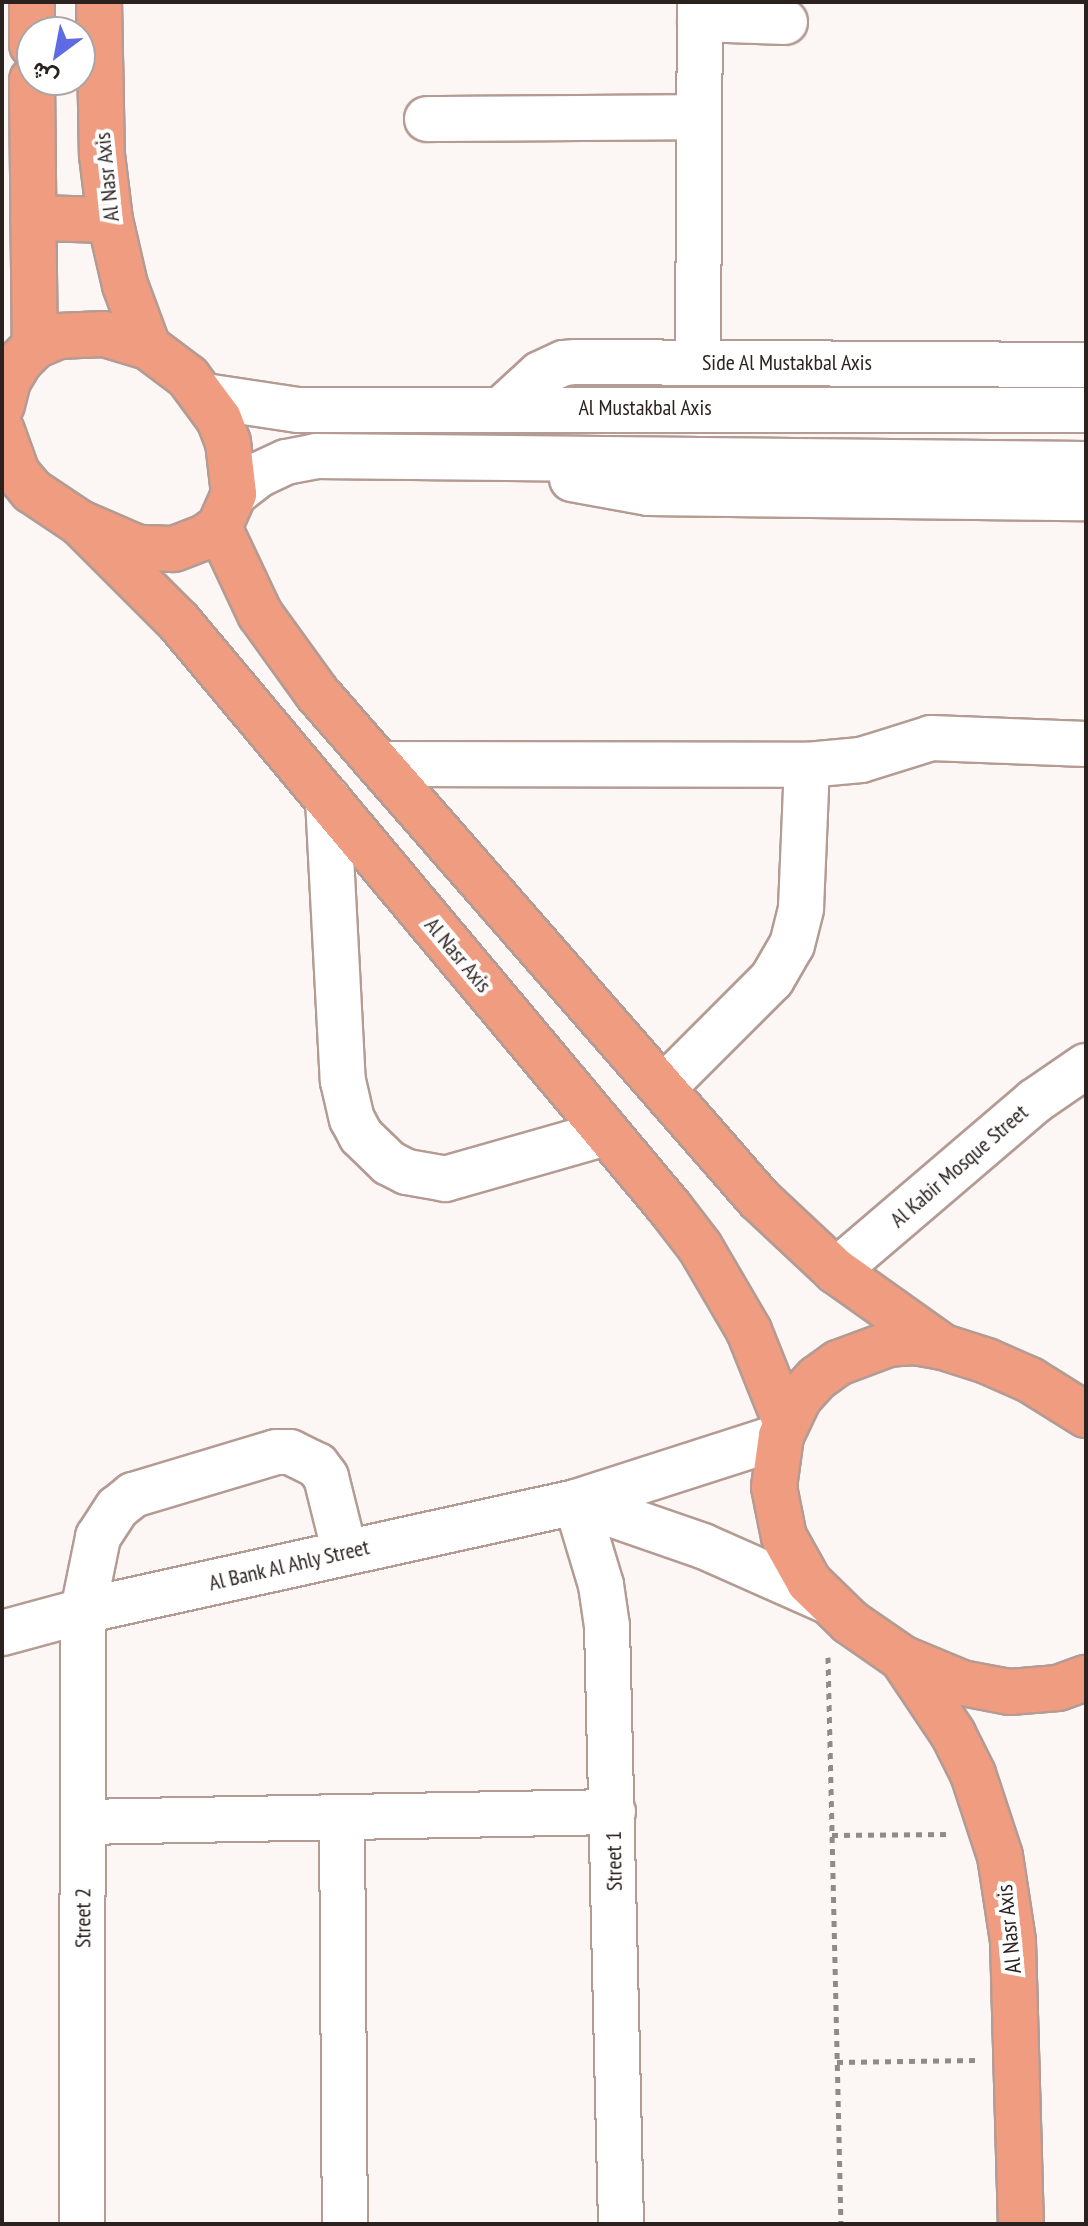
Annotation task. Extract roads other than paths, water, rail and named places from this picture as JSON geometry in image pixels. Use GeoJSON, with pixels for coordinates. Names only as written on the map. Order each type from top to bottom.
{"type":"FeatureCollection","features":[{"type":"Feature","properties":{"kind":"highway","name":"Al Nasr Axis"},"geometry":{"type":"LineString","coordinates":[[99,2],[102,155],[110,220],[125,285],[148,347]]}},
{"type":"Feature","properties":{"kind":"highway"},"geometry":{"type":"LineString","coordinates":[[2,405],[8,381],[19,359],[33,218],[32,96]]}},
{"type":"Feature","properties":{"kind":"highway"},"geometry":{"type":"LineString","coordinates":[[33,218],[110,220]]}},
{"type":"Feature","properties":{"kind":"highway"},"geometry":{"type":"LineString","coordinates":[[19,359],[58,336],[104,334],[148,347],[188,377],[205,396],[228,442],[226,510],[249,593],[287,655],[759,1199],[836,1271],[943,1347]]}},
{"type":"Feature","properties":{"kind":"highway"},"geometry":{"type":"LineString","coordinates":[[2,431],[17,473],[17,486],[80,523],[138,548],[156,550],[185,545],[226,510]]}},
{"type":"Feature","properties":{"kind":"highway","name":"Al Nasr Axis"},"geometry":{"type":"LineString","coordinates":[[80,523],[179,622],[685,1228],[726,1288],[749,1331],[783,1429]]}},
{"type":"Feature","properties":{"kind":"highway"},"geometry":{"type":"LineString","coordinates":[[1086,1415],[1030,1380],[943,1347],[916,1342],[863,1351],[817,1378],[783,1429],[774,1487],[784,1537],[795,1561],[827,1601],[902,1658],[962,1683],[1010,1692],[1058,1688],[1086,1678]]}},
{"type":"Feature","properties":{"kind":"highway","name":"Al Nasr Axis"},"geometry":{"type":"LineString","coordinates":[[902,1658],[953,1734],[973,1774],[993,1833],[1009,1897],[1021,2224]]}},
{"type":"Feature","properties":{"kind":"street"},"geometry":{"type":"LineString","coordinates":[[698,363],[700,10],[785,22]]}},
{"type":"Feature","properties":{"kind":"street"},"geometry":{"type":"LineString","coordinates":[[427,119],[699,117]]}},
{"type":"Feature","properties":{"kind":"street","name":"Side Al Mustakbal Axis"},"geometry":{"type":"LineString","coordinates":[[503,408],[540,374],[564,363],[1086,365]]}},
{"type":"Feature","properties":{"kind":"street","name":"Al Mustakbal Axis"},"geometry":{"type":"LineString","coordinates":[[205,396],[298,410],[1086,410]]}},
{"type":"Feature","properties":{"kind":"street"},"geometry":{"type":"LineString","coordinates":[[226,510],[258,475],[286,462],[316,456],[513,458],[1028,481],[1086,498]]}},
{"type":"Feature","properties":{"kind":"street"},"geometry":{"type":"LineString","coordinates":[[1028,481],[1086,464]]}},
{"type":"Feature","properties":{"kind":"street"},"geometry":{"type":"LineString","coordinates":[[379,764],[807,765],[861,760],[931,738],[1086,744]]}},
{"type":"Feature","properties":{"kind":"street"},"geometry":{"type":"LineString","coordinates":[[663,1088],[772,979],[792,945],[801,908],[807,765]]}},
{"type":"Feature","properties":{"kind":"street"},"geometry":{"type":"LineString","coordinates":[[328,799],[343,1081],[352,1119],[361,1136],[389,1163],[407,1172],[445,1179],[607,1133]]}},
{"type":"Feature","properties":{"kind":"street","name":"Al Kabir Mosque Street"},"geometry":{"type":"LineString","coordinates":[[836,1271],[1035,1101],[1086,1066]]}},
{"type":"Feature","properties":{"kind":"street","name":"Al Bank Al Ahly Street"},"geometry":{"type":"LineString","coordinates":[[2,1633],[83,1611],[576,1502],[783,1429]]}},
{"type":"Feature","properties":{"kind":"street","name":"Street 2"},"geometry":{"type":"LineString","coordinates":[[82,2224],[83,1611],[98,1537],[117,1508],[133,1495],[276,1452],[305,1457],[326,1477],[345,1553]]}},
{"type":"Feature","properties":{"kind":"street"},"geometry":{"type":"LineString","coordinates":[[576,1502],[703,1546],[827,1601]]}},
{"type":"Feature","properties":{"kind":"street","name":"Street 1"},"geometry":{"type":"LineString","coordinates":[[576,1502],[601,1585],[607,1626],[621,2224]]}},
{"type":"Feature","properties":{"kind":"street"},"geometry":{"type":"LineString","coordinates":[[83,1822],[613,1812]]}},
{"type":"Feature","properties":{"kind":"street"},"geometry":{"type":"LineString","coordinates":[[342,1817],[345,2224]]}}]}
